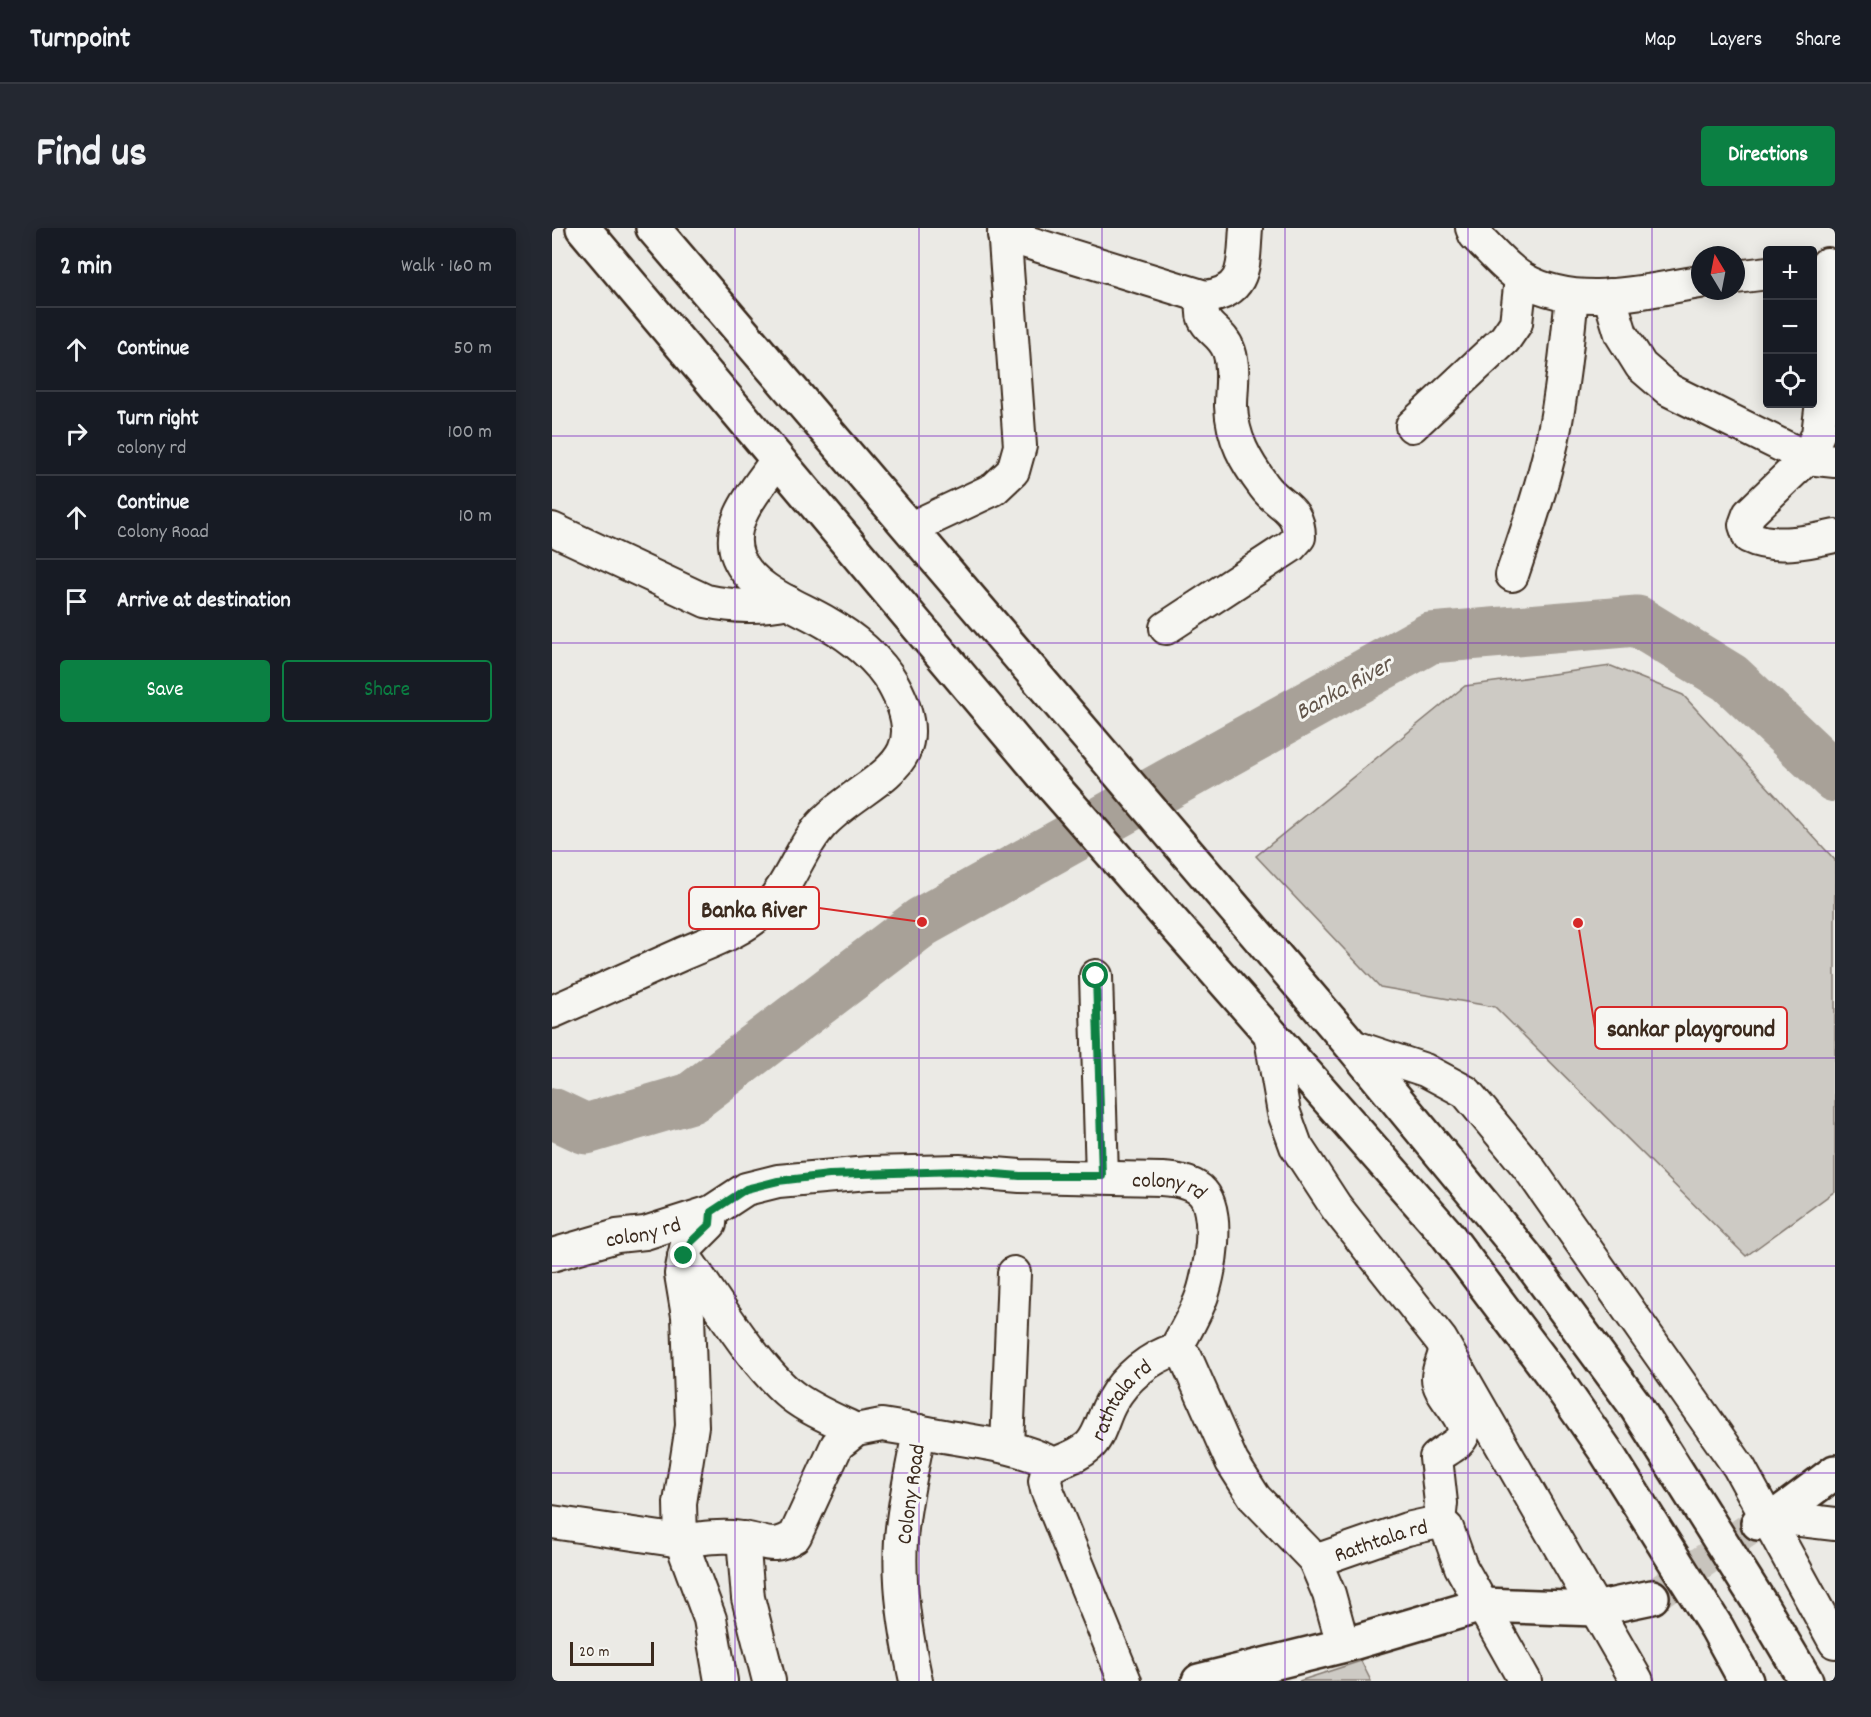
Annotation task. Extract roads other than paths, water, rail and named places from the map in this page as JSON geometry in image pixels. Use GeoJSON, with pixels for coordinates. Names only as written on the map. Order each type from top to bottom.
{"type":"FeatureCollection","features":[{"type":"Feature","properties":{"kind":"main road"},"geometry":{"type":"LineString","coordinates":[[583,228],[1044,776],[1445,1232],[1550,1371],[1658,1532],[1746,1681]]}},
{"type":"Feature","properties":{"kind":"main road"},"geometry":{"type":"LineString","coordinates":[[652,228],[1352,1046],[1512,1240],[1635,1405],[1806,1681]]}},
{"type":"Feature","properties":{"kind":"main road"},"geometry":{"type":"LineString","coordinates":[[1767,1520],[1835,1473]]}},
{"type":"Feature","properties":{"kind":"main road"},"geometry":{"type":"LineString","coordinates":[[1199,1681],[1342,1645],[1482,1605],[1595,1609],[1652,1597]]}},
{"type":"Feature","properties":{"kind":"street"},"geometry":{"type":"LineString","coordinates":[[911,528],[994,489],[1013,471],[1020,446],[1004,232],[1204,297],[1220,295],[1235,286],[1242,273],[1246,228]]}},
{"type":"Feature","properties":{"kind":"street"},"geometry":{"type":"LineString","coordinates":[[1472,228],[1475,235],[1521,278],[1548,291],[1572,296],[1609,295],[1691,283]]}},
{"type":"Feature","properties":{"kind":"street"},"geometry":{"type":"LineString","coordinates":[[1821,459],[1818,434],[1822,402],[1825,264]]}},
{"type":"Feature","properties":{"kind":"street"},"geometry":{"type":"LineString","coordinates":[[1745,276],[1763,274]]}},
{"type":"Feature","properties":{"kind":"street"},"geometry":{"type":"LineString","coordinates":[[1412,426],[1505,339],[1516,322],[1521,303],[1521,278]]}},
{"type":"Feature","properties":{"kind":"street"},"geometry":{"type":"LineString","coordinates":[[1609,295],[1620,334],[1641,366],[1669,390],[1821,459]]}},
{"type":"Feature","properties":{"kind":"street"},"geometry":{"type":"LineString","coordinates":[[1512,574],[1534,510],[1551,444],[1563,383],[1572,296]]}},
{"type":"Feature","properties":{"kind":"street"},"geometry":{"type":"LineString","coordinates":[[1166,628],[1291,546],[1299,537],[1299,522],[1293,512],[1268,491],[1247,463],[1234,433],[1229,351],[1221,337],[1203,321],[1201,308],[1204,297]]}},
{"type":"Feature","properties":{"kind":"street"},"geometry":{"type":"LineString","coordinates":[[1821,459],[1749,514],[1745,525],[1749,537],[1760,543],[1784,543],[1835,536]]}},
{"type":"Feature","properties":{"kind":"street"},"geometry":{"type":"LineString","coordinates":[[552,1012],[737,930],[765,910],[784,885],[804,846],[826,820],[883,778],[902,758],[908,736],[905,716],[892,684],[861,646],[828,623],[788,602],[750,577],[738,556],[735,531],[743,511],[777,460]]}},
{"type":"Feature","properties":{"kind":"street"},"geometry":{"type":"LineString","coordinates":[[552,529],[706,601],[734,607],[762,607],[788,602]]}},
{"type":"Feature","properties":{"kind":"street"},"geometry":{"type":"LineString","coordinates":[[1096,976],[1102,1176]]}},
{"type":"Feature","properties":{"kind":"street"},"geometry":{"type":"LineString","coordinates":[[1270,1033],[1284,1113],[1296,1146],[1336,1208],[1398,1283],[1441,1340],[1637,1681]]}},
{"type":"Feature","properties":{"kind":"street"},"geometry":{"type":"LineString","coordinates":[[1352,1046],[1425,1070],[1466,1092],[1529,1168],[1739,1467],[1835,1642]]}},
{"type":"Feature","properties":{"kind":"street","name":"colony rd"},"geometry":{"type":"LineString","coordinates":[[552,1255],[617,1236],[645,1233],[711,1212],[746,1189],[778,1181],[829,1175],[959,1171],[1020,1176],[1102,1176],[1182,1182],[1199,1190],[1208,1200],[1212,1214],[1212,1234],[1207,1275],[1201,1299],[1175,1350]]}},
{"type":"Feature","properties":{"kind":"street"},"geometry":{"type":"LineString","coordinates":[[711,1212],[710,1224],[691,1242],[684,1256],[681,1274],[688,1316],[692,1426],[680,1503],[681,1541],[710,1619],[721,1681]]}},
{"type":"Feature","properties":{"kind":"street"},"geometry":{"type":"LineString","coordinates":[[552,1522],[681,1541],[703,1537],[743,1538],[766,1545],[782,1544],[795,1536],[837,1445],[856,1430],[823,1415],[791,1395],[763,1365],[684,1256]]}},
{"type":"Feature","properties":{"kind":"street"},"geometry":{"type":"LineString","coordinates":[[1007,1446],[1014,1273]]}},
{"type":"Feature","properties":{"kind":"street","name":"rathtala rd"},"geometry":{"type":"LineString","coordinates":[[1053,1464],[1079,1454],[1091,1444],[1112,1401],[1130,1378],[1162,1354],[1175,1350],[1186,1358],[1195,1374],[1232,1462],[1255,1497],[1316,1561]]}},
{"type":"Feature","properties":{"kind":"street"},"geometry":{"type":"LineString","coordinates":[[1439,1522],[1441,1503],[1436,1458],[1459,1441],[1464,1430],[1463,1424],[1441,1389],[1438,1378],[1445,1350]]}},
{"type":"Feature","properties":{"kind":"street","name":"Colony Road"},"geometry":{"type":"LineString","coordinates":[[856,1430],[882,1425],[919,1431],[901,1538],[900,1572],[904,1625],[916,1681]]}},
{"type":"Feature","properties":{"kind":"street"},"geometry":{"type":"LineString","coordinates":[[919,1431],[1007,1446],[1030,1452],[1053,1464],[1046,1472],[1047,1490],[1125,1681]]}},
{"type":"Feature","properties":{"kind":"street"},"geometry":{"type":"LineString","coordinates":[[1767,1520],[1835,1524]]}},
{"type":"Feature","properties":{"kind":"street","name":"Rathtala rd"},"geometry":{"type":"LineString","coordinates":[[1342,1645],[1329,1594],[1316,1561],[1407,1528],[1439,1522],[1447,1528],[1461,1567],[1525,1681]]}},
{"type":"Feature","properties":{"kind":"street"},"geometry":{"type":"LineString","coordinates":[[743,1538],[748,1598],[769,1681]]}},
{"type":"Feature","properties":{"kind":"waterway","name":"Banka River"},"geometry":{"type":"LineString","coordinates":[[552,1113],[586,1129],[691,1098],[922,922],[1430,638],[1637,621],[1730,678],[1835,777]]}},
{"type":"Feature","properties":{"kind":"tunnel"},"geometry":{"type":"LineString","coordinates":[[1652,1597],[1758,1523]]}},
{"type":"Feature","properties":{"kind":"place","name":"Banka River"},"geometry":{"type":"Point","coordinates":[922,922]}},
{"type":"Feature","properties":{"kind":"place","name":"sankar playground"},"geometry":{"type":"Point","coordinates":[1578,923]}}]}
